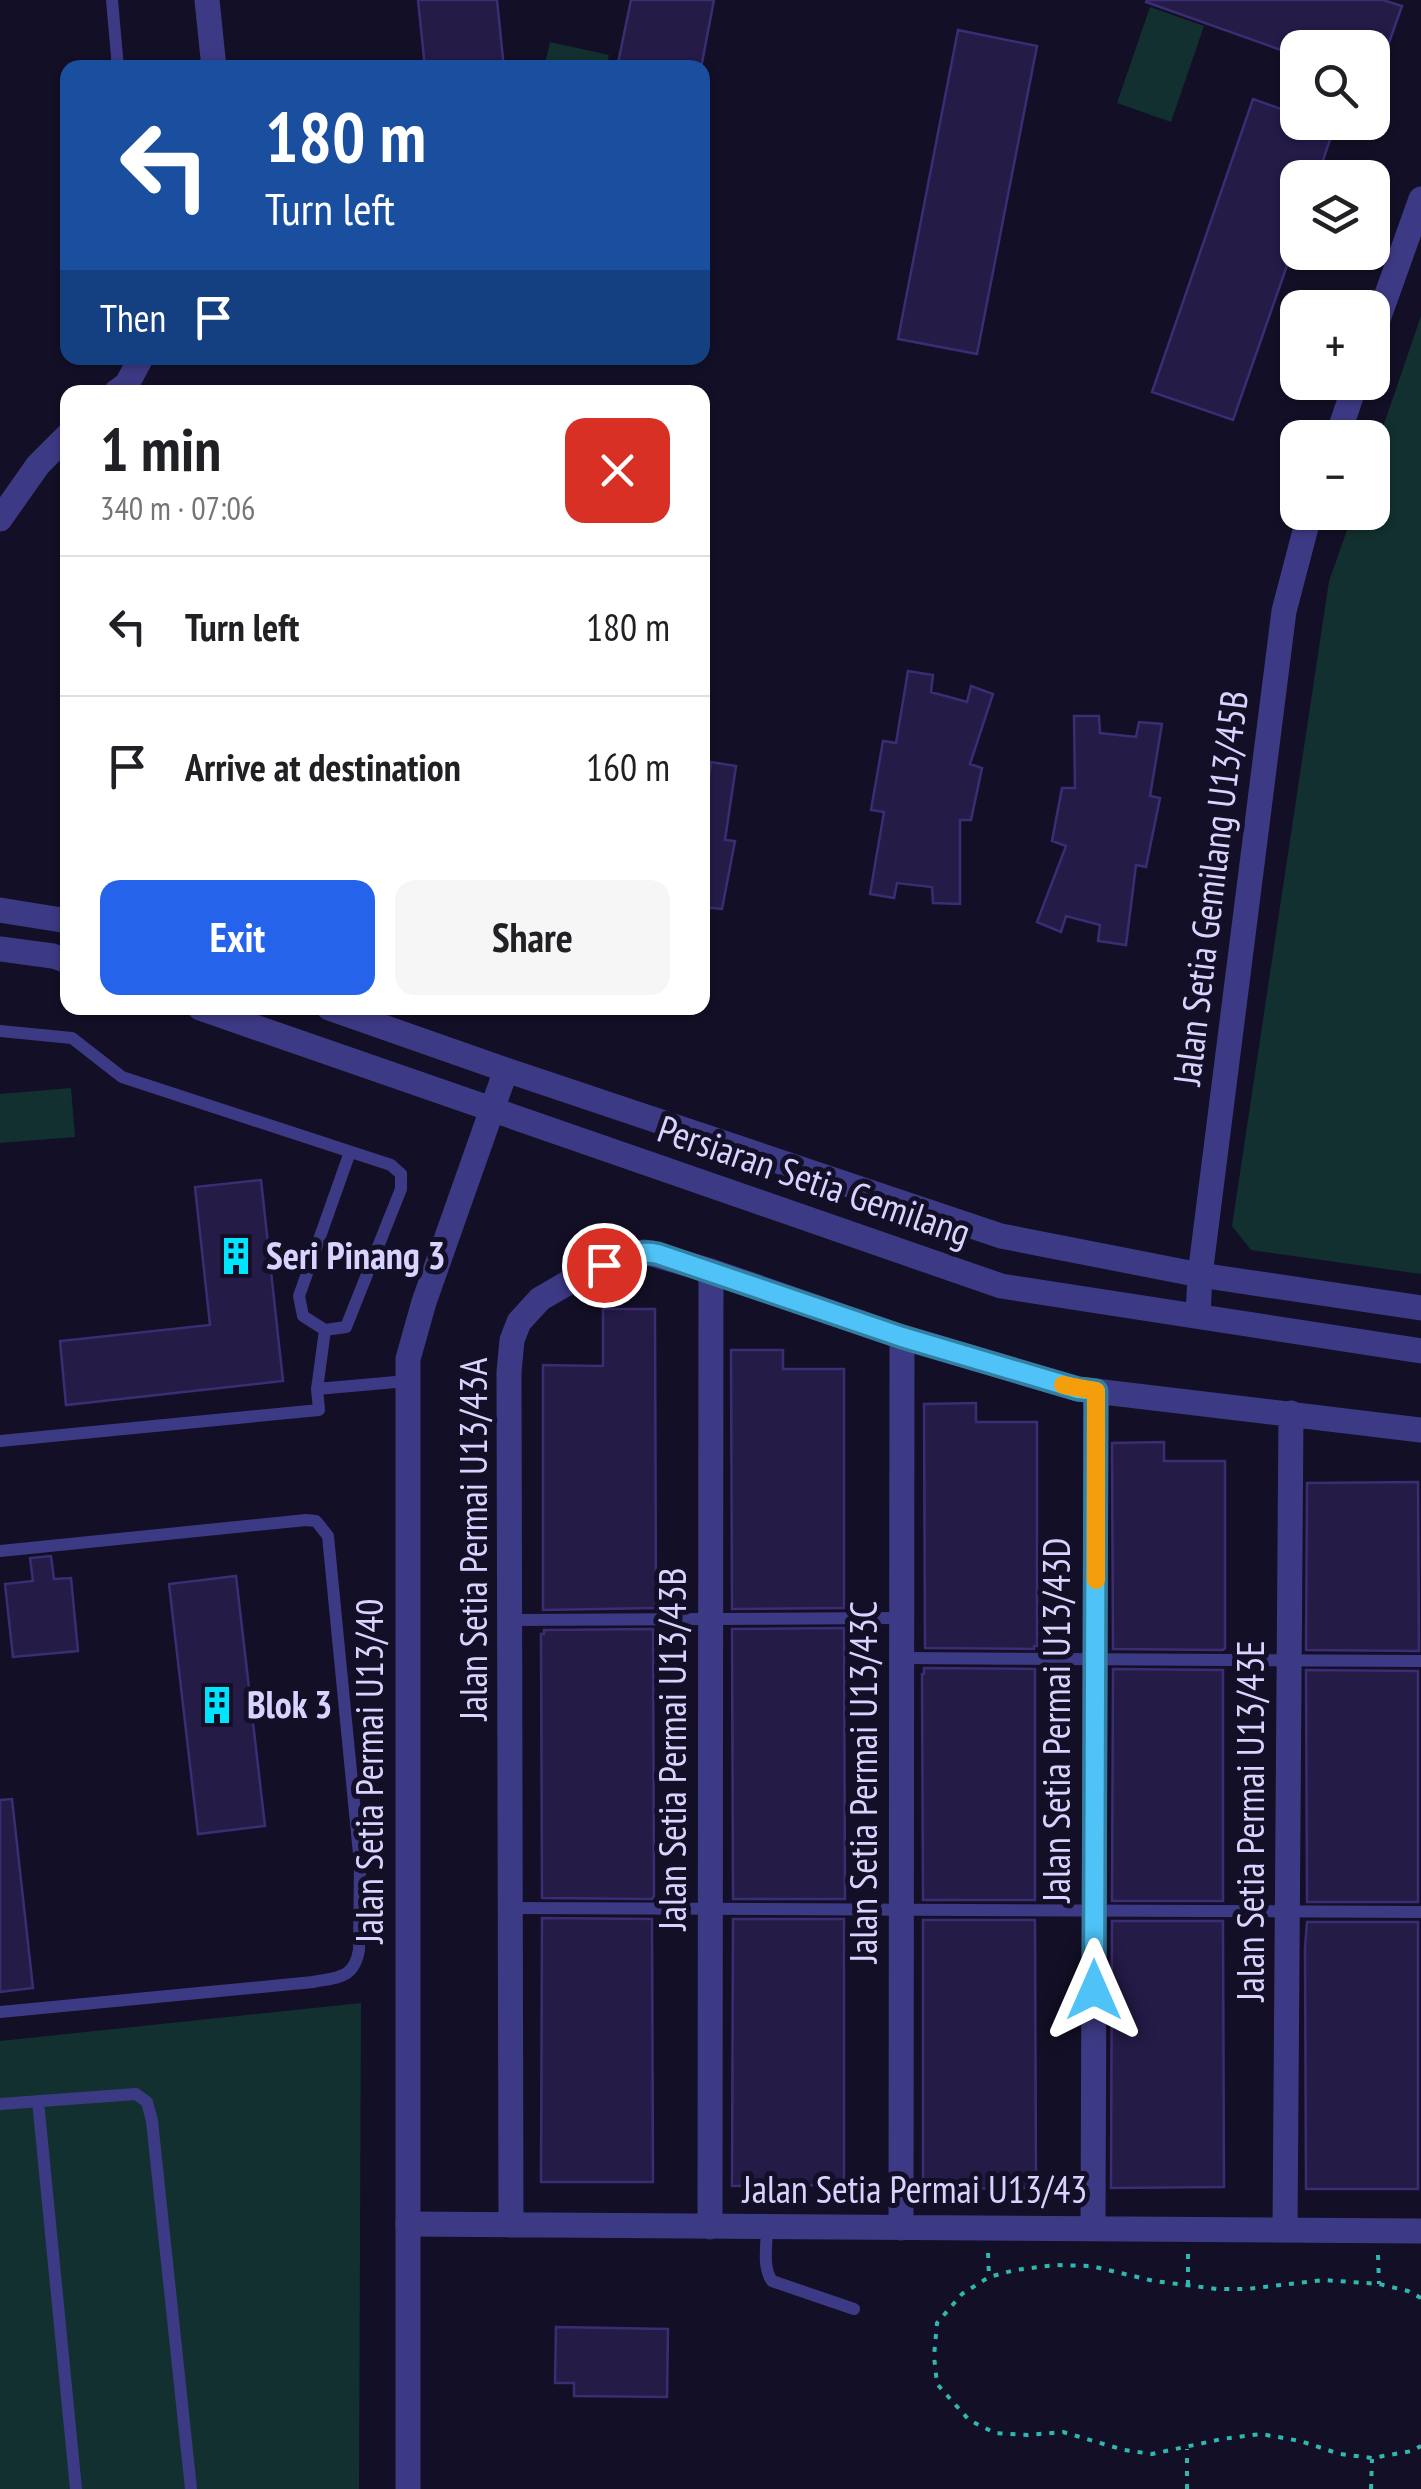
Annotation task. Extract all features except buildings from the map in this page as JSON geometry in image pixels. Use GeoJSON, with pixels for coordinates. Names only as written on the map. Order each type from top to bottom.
{"type":"FeatureCollection","features":[{"type":"Feature","properties":{"kind":"street"},"geometry":{"type":"LineString","coordinates":[[207,0],[213,60]]}},
{"type":"Feature","properties":{"kind":"street"},"geometry":{"type":"LineString","coordinates":[[1388,290],[1421,198]]}},
{"type":"Feature","properties":{"kind":"street"},"geometry":{"type":"LineString","coordinates":[[0,519],[38,465],[60,443]]}},
{"type":"Feature","properties":{"kind":"street","name":"Jalan Setia Gemilang U13/45B"},"geometry":{"type":"LineString","coordinates":[[1198,1316],[1284,611],[1305,530]]}},
{"type":"Feature","properties":{"kind":"street"},"geometry":{"type":"LineString","coordinates":[[0,910],[60,920]]}},
{"type":"Feature","properties":{"kind":"street"},"geometry":{"type":"LineString","coordinates":[[0,948],[60,958]]}},
{"type":"Feature","properties":{"kind":"street","name":"Persiaran Setia Gemilang"},"geometry":{"type":"LineString","coordinates":[[220,1015],[1001,1286],[1421,1351]]}},
{"type":"Feature","properties":{"kind":"street","name":"Persiaran Setia Gemilang"},"geometry":{"type":"LineString","coordinates":[[348,1015],[1001,1236],[1200,1276],[1421,1308]]}},
{"type":"Feature","properties":{"kind":"street","name":"Jalan Setia Permai U13/40"},"geometry":{"type":"LineString","coordinates":[[408,2489],[408,1359],[424,1302],[506,1070]]}},
{"type":"Feature","properties":{"kind":"street","name":"Jalan Setia Permai U13/43A"},"geometry":{"type":"LineString","coordinates":[[511,2225],[508,1372],[519,1322],[540,1299],[578,1276],[629,1254],[645,1252],[902,1337],[1078,1389],[1421,1430]]}},
{"type":"Feature","properties":{"kind":"street","name":"Jalan Setia Permai U13/43B"},"geometry":{"type":"LineString","coordinates":[[710,2226],[712,1272]]}},
{"type":"Feature","properties":{"kind":"street","name":"Jalan Setia Permai U13/43C"},"geometry":{"type":"LineString","coordinates":[[901,2228],[902,1337]]}},
{"type":"Feature","properties":{"kind":"street","name":"Jalan Setia Permai U13/43D"},"geometry":{"type":"LineString","coordinates":[[1094,2229],[1096,1391]]}},
{"type":"Feature","properties":{"kind":"street","name":"Jalan Setia Permai U13/43E"},"geometry":{"type":"LineString","coordinates":[[1285,2230],[1291,1413]]}},
{"type":"Feature","properties":{"kind":"street","name":"Jalan Setia Permai U13/43"},"geometry":{"type":"LineString","coordinates":[[408,2224],[1421,2231]]}},
{"type":"Feature","properties":{"kind":"lane"},"geometry":{"type":"LineString","coordinates":[[112,0],[117,60]]}},
{"type":"Feature","properties":{"kind":"lane"},"geometry":{"type":"LineString","coordinates":[[0,1031],[72,1038],[122,1076],[391,1165],[401,1174],[401,1189],[346,1327],[325,1330],[303,1316],[300,1296],[350,1152]]}},
{"type":"Feature","properties":{"kind":"lane"},"geometry":{"type":"LineString","coordinates":[[0,1441],[319,1410],[317,1389],[325,1330]]}},
{"type":"Feature","properties":{"kind":"lane"},"geometry":{"type":"LineString","coordinates":[[317,1389],[408,1381]]}},
{"type":"Feature","properties":{"kind":"lane"},"geometry":{"type":"LineString","coordinates":[[0,1551],[316,1521],[328,1536],[360,1864],[359,1950],[357,1962],[342,1977],[0,2012]]}},
{"type":"Feature","properties":{"kind":"lane"},"geometry":{"type":"LineString","coordinates":[[510,1620],[902,1618]]}},
{"type":"Feature","properties":{"kind":"lane"},"geometry":{"type":"LineString","coordinates":[[902,1658],[1421,1661]]}},
{"type":"Feature","properties":{"kind":"lane"},"geometry":{"type":"LineString","coordinates":[[509,1908],[1421,1912]]}},
{"type":"Feature","properties":{"kind":"lane"},"geometry":{"type":"LineString","coordinates":[[0,2104],[136,2094],[147,2102],[191,2489]]}},
{"type":"Feature","properties":{"kind":"lane"},"geometry":{"type":"LineString","coordinates":[[38,2101],[76,2489]]}},
{"type":"Feature","properties":{"kind":"lane"},"geometry":{"type":"LineString","coordinates":[[767,2227],[767,2276],[772,2282],[854,2309]]}},
{"type":"Feature","properties":{"kind":"path"},"geometry":{"type":"LineString","coordinates":[[1188,2230],[1188,2286]]}},
{"type":"Feature","properties":{"kind":"path"},"geometry":{"type":"LineString","coordinates":[[1378,2231],[1379,2284]]}},
{"type":"Feature","properties":{"kind":"path"},"geometry":{"type":"LineString","coordinates":[[1421,2298],[1379,2284],[1324,2280],[1247,2290],[1188,2286],[1092,2266],[1055,2265],[989,2277],[962,2294],[937,2323],[934,2356],[937,2384],[969,2420],[995,2433],[1064,2432],[1152,2454],[1222,2438],[1261,2434],[1372,2458],[1421,2446]]}},
{"type":"Feature","properties":{"kind":"path"},"geometry":{"type":"LineString","coordinates":[[1187,2448],[1187,2489]]}},
{"type":"Feature","properties":{"kind":"path"},"geometry":{"type":"LineString","coordinates":[[1372,2458],[1372,2489]]}},
{"type":"Feature","properties":{"kind":"green space"},"geometry":{"type":"Polygon","coordinates":[[[1150,7],[1204,26],[1171,122],[1117,103],[1150,7]]]}},
{"type":"Feature","properties":{"kind":"green space"},"geometry":{"type":"Polygon","coordinates":[[[550,42],[609,55],[608,60],[546,60],[550,42]]]}},
{"type":"Feature","properties":{"kind":"green space"},"geometry":{"type":"Polygon","coordinates":[[[1421,316],[1421,1274],[1251,1250],[1232,1226],[1329,581],[1347,530],[1390,530],[1390,420],[1385,420],[1421,316]]]}},
{"type":"Feature","properties":{"kind":"green space"},"geometry":{"type":"Polygon","coordinates":[[[71,1088],[75,1137],[0,1143],[0,1094],[71,1088]]]}},
{"type":"Feature","properties":{"kind":"green space"},"geometry":{"type":"Polygon","coordinates":[[[361,2003],[359,2489],[0,2489],[0,2041],[361,2003]]]}},
{"type":"Feature","properties":{"kind":"slow traffic"},"geometry":{"type":"LineString","coordinates":[[1063,1385],[1096,1391],[1096,1580]]}},
{"type":"Feature","properties":{"kind":"place","name":"Seri Pinang 3"},"geometry":{"type":"Point","coordinates":[236,1256]}},
{"type":"Feature","properties":{"kind":"place","name":"Blok 3"},"geometry":{"type":"Point","coordinates":[217,1705]}},
{"type":"Feature","properties":{"kind":"route"},"geometry":{"type":"LineString","coordinates":[[604,1265],[629,1254],[658,1254],[956,1354],[1096,1391],[1094,1990]]}}]}
